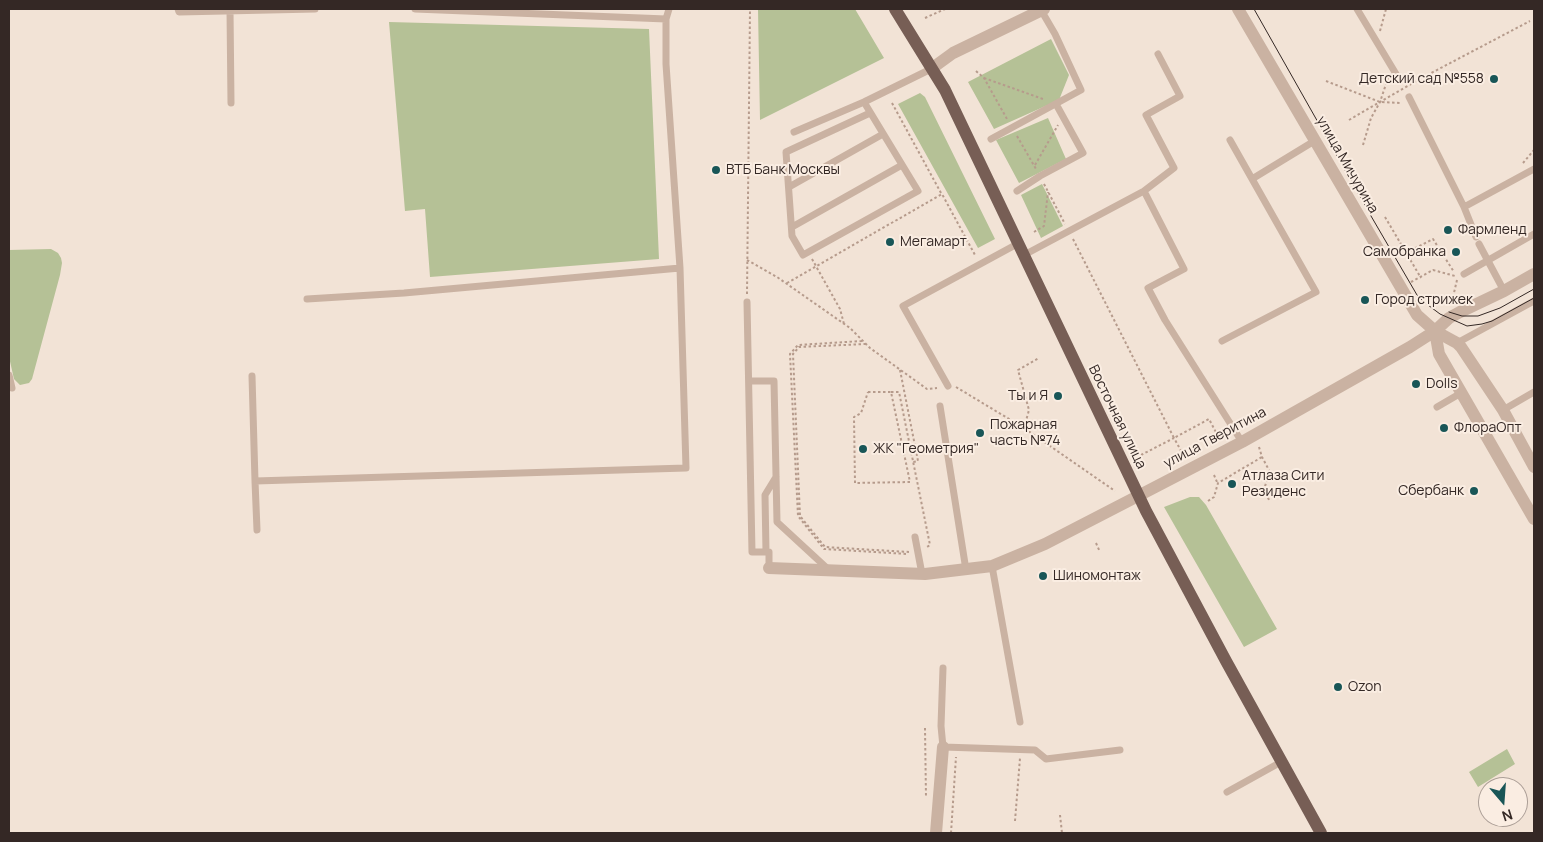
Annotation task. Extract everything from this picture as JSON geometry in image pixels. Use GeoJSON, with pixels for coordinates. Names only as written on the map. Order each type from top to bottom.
{"type":"FeatureCollection","features":[{"type":"Feature","properties":{"kind":"main road","name":"Восточная улица"},"geometry":{"type":"LineString","coordinates":[[895,9],[945,90],[1138,496],[1221,652],[1321,833]]}},
{"type":"Feature","properties":{"kind":"street"},"geometry":{"type":"LineString","coordinates":[[931,68],[953,53],[1042,9]]}},
{"type":"Feature","properties":{"kind":"street","name":"улица Мичурина"},"geometry":{"type":"LineString","coordinates":[[1238,9],[1417,316],[1435,331],[1462,347],[1503,410],[1534,467]]}},
{"type":"Feature","properties":{"kind":"street","name":"улица Тверитина"},"geometry":{"type":"LineString","coordinates":[[769,568],[922,574],[992,566],[1045,544],[1242,442],[1410,347],[1435,331],[1449,318],[1534,274]]}},
{"type":"Feature","properties":{"kind":"street"},"geometry":{"type":"LineString","coordinates":[[1435,331],[1437,351],[1534,520]]}},
{"type":"Feature","properties":{"kind":"street"},"geometry":{"type":"LineString","coordinates":[[936,833],[943,747]]}},
{"type":"Feature","properties":{"kind":"lane"},"geometry":{"type":"LineString","coordinates":[[178,9],[178,12],[315,9]]}},
{"type":"Feature","properties":{"kind":"lane"},"geometry":{"type":"LineString","coordinates":[[415,9],[666,20]]}},
{"type":"Feature","properties":{"kind":"lane"},"geometry":{"type":"LineString","coordinates":[[255,481],[686,468],[680,268],[666,64],[666,20],[669,9]]}},
{"type":"Feature","properties":{"kind":"lane"},"geometry":{"type":"LineString","coordinates":[[991,139],[1081,90],[1042,9]]}},
{"type":"Feature","properties":{"kind":"lane"},"geometry":{"type":"LineString","coordinates":[[1357,9],[1399,79]]}},
{"type":"Feature","properties":{"kind":"lane"},"geometry":{"type":"LineString","coordinates":[[230,10],[231,103]]}},
{"type":"Feature","properties":{"kind":"lane"},"geometry":{"type":"LineString","coordinates":[[948,386],[903,306],[1004,249],[1021,249],[1069,231],[1144,191],[1174,168],[1146,115],[1180,96],[1158,54]]}},
{"type":"Feature","properties":{"kind":"lane"},"geometry":{"type":"LineString","coordinates":[[794,132],[864,102],[931,68]]}},
{"type":"Feature","properties":{"kind":"lane"},"geometry":{"type":"LineString","coordinates":[[1409,97],[1464,207],[1477,241],[1504,291]]}},
{"type":"Feature","properties":{"kind":"lane"},"geometry":{"type":"LineString","coordinates":[[864,102],[918,191],[803,255],[792,236],[786,152],[870,113]]}},
{"type":"Feature","properties":{"kind":"lane"},"geometry":{"type":"LineString","coordinates":[[1020,188],[1083,153],[1056,104]]}},
{"type":"Feature","properties":{"kind":"lane"},"geometry":{"type":"LineString","coordinates":[[789,187],[883,134]]}},
{"type":"Feature","properties":{"kind":"lane"},"geometry":{"type":"LineString","coordinates":[[1222,341],[1316,292],[1230,140]]}},
{"type":"Feature","properties":{"kind":"lane"},"geometry":{"type":"LineString","coordinates":[[1252,179],[1316,140]]}},
{"type":"Feature","properties":{"kind":"lane"},"geometry":{"type":"LineString","coordinates":[[792,227],[902,165]]}},
{"type":"Feature","properties":{"kind":"lane"},"geometry":{"type":"LineString","coordinates":[[1464,207],[1534,170]]}},
{"type":"Feature","properties":{"kind":"lane"},"geometry":{"type":"LineString","coordinates":[[1144,191],[1184,269],[1148,288],[1165,320],[1242,442]]}},
{"type":"Feature","properties":{"kind":"lane"},"geometry":{"type":"LineString","coordinates":[[1461,276],[1534,234]]}},
{"type":"Feature","properties":{"kind":"lane"},"geometry":{"type":"LineString","coordinates":[[307,300],[680,268]]}},
{"type":"Feature","properties":{"kind":"lane"},"geometry":{"type":"LineString","coordinates":[[1457,343],[1534,301]]}},
{"type":"Feature","properties":{"kind":"lane"},"geometry":{"type":"LineString","coordinates":[[747,302],[752,552],[769,552],[769,568]]}},
{"type":"Feature","properties":{"kind":"lane"},"geometry":{"type":"LineString","coordinates":[[9,375],[12,388]]}},
{"type":"Feature","properties":{"kind":"lane"},"geometry":{"type":"LineString","coordinates":[[252,376],[257,530]]}},
{"type":"Feature","properties":{"kind":"lane"},"geometry":{"type":"LineString","coordinates":[[749,380],[774,381],[777,522],[830,571]]}},
{"type":"Feature","properties":{"kind":"lane"},"geometry":{"type":"LineString","coordinates":[[1503,410],[1534,392]]}},
{"type":"Feature","properties":{"kind":"lane"},"geometry":{"type":"LineString","coordinates":[[1437,408],[1461,393]]}},
{"type":"Feature","properties":{"kind":"lane"},"geometry":{"type":"LineString","coordinates":[[940,406],[966,570]]}},
{"type":"Feature","properties":{"kind":"lane"},"geometry":{"type":"LineString","coordinates":[[766,552],[766,495],[776,477]]}},
{"type":"Feature","properties":{"kind":"lane"},"geometry":{"type":"LineString","coordinates":[[915,537],[922,574]]}},
{"type":"Feature","properties":{"kind":"lane"},"geometry":{"type":"LineString","coordinates":[[992,566],[1020,722]]}},
{"type":"Feature","properties":{"kind":"lane"},"geometry":{"type":"LineString","coordinates":[[944,668],[941,726],[943,747],[1035,750],[1046,760],[1120,750]]}},
{"type":"Feature","properties":{"kind":"lane"},"geometry":{"type":"LineString","coordinates":[[1227,792],[1281,762]]}},
{"type":"Feature","properties":{"kind":"path"},"geometry":{"type":"LineString","coordinates":[[747,284],[750,9]]}},
{"type":"Feature","properties":{"kind":"path"},"geometry":{"type":"LineString","coordinates":[[925,18],[946,9]]}},
{"type":"Feature","properties":{"kind":"path"},"geometry":{"type":"LineString","coordinates":[[1378,42],[1386,9]]}},
{"type":"Feature","properties":{"kind":"path"},"geometry":{"type":"LineString","coordinates":[[1349,120],[1425,76],[1530,21]]}},
{"type":"Feature","properties":{"kind":"path"},"geometry":{"type":"LineString","coordinates":[[1363,145],[1371,118],[1380,102],[1391,66]]}},
{"type":"Feature","properties":{"kind":"path"},"geometry":{"type":"LineString","coordinates":[[984,78],[1056,104]]}},
{"type":"Feature","properties":{"kind":"path"},"geometry":{"type":"LineString","coordinates":[[1326,81],[1380,102],[1413,104]]}},
{"type":"Feature","properties":{"kind":"path"},"geometry":{"type":"LineString","coordinates":[[892,104],[976,257]]}},
{"type":"Feature","properties":{"kind":"path"},"geometry":{"type":"LineString","coordinates":[[1020,188],[1063,117]]}},
{"type":"Feature","properties":{"kind":"path"},"geometry":{"type":"LineString","coordinates":[[1040,176],[1186,460]]}},
{"type":"Feature","properties":{"kind":"path"},"geometry":{"type":"LineString","coordinates":[[1034,232],[1044,226],[1048,192]]}},
{"type":"Feature","properties":{"kind":"path"},"geometry":{"type":"LineString","coordinates":[[786,284],[942,194]]}},
{"type":"Feature","properties":{"kind":"path"},"geometry":{"type":"LineString","coordinates":[[1385,218],[1421,278]]}},
{"type":"Feature","properties":{"kind":"path"},"geometry":{"type":"LineString","coordinates":[[1406,253],[1433,239],[1461,276]]}},
{"type":"Feature","properties":{"kind":"path"},"geometry":{"type":"LineString","coordinates":[[809,252],[840,309],[844,324]]}},
{"type":"Feature","properties":{"kind":"path"},"geometry":{"type":"LineString","coordinates":[[748,260],[777,278]]}},
{"type":"Feature","properties":{"kind":"path"},"geometry":{"type":"LineString","coordinates":[[1405,284],[1421,278],[1433,270],[1461,276]]}},
{"type":"Feature","properties":{"kind":"path"},"geometry":{"type":"LineString","coordinates":[[1453,297],[1461,276]]}},
{"type":"Feature","properties":{"kind":"path"},"geometry":{"type":"LineString","coordinates":[[863,341],[798,345],[790,354],[798,516],[824,549],[918,553],[930,544],[899,392],[891,392],[868,392],[861,413],[854,417],[855,483],[910,482],[891,392]]}},
{"type":"Feature","properties":{"kind":"path"},"geometry":{"type":"LineString","coordinates":[[866,344],[799,347],[793,354],[800,516],[825,547],[918,553]]}},
{"type":"Feature","properties":{"kind":"path"},"geometry":{"type":"LineString","coordinates":[[1024,428],[1030,410],[1018,370],[1039,358]]}},
{"type":"Feature","properties":{"kind":"path"},"geometry":{"type":"LineString","coordinates":[[900,370],[918,460],[913,462]]}},
{"type":"Feature","properties":{"kind":"path"},"geometry":{"type":"LineString","coordinates":[[1141,455],[1208,419],[1221,441]]}},
{"type":"Feature","properties":{"kind":"path"},"geometry":{"type":"LineString","coordinates":[[1259,447],[1270,472],[1264,489],[1269,500]]}},
{"type":"Feature","properties":{"kind":"path"},"geometry":{"type":"LineString","coordinates":[[1218,483],[1262,457]]}},
{"type":"Feature","properties":{"kind":"path"},"geometry":{"type":"LineString","coordinates":[[1208,502],[1214,497],[1218,483],[1214,475]]}},
{"type":"Feature","properties":{"kind":"path"},"geometry":{"type":"LineString","coordinates":[[1096,543],[1100,552]]}},
{"type":"Feature","properties":{"kind":"path"},"geometry":{"type":"LineString","coordinates":[[925,728],[926,804]]}},
{"type":"Feature","properties":{"kind":"path"},"geometry":{"type":"LineString","coordinates":[[951,833],[956,747]]}},
{"type":"Feature","properties":{"kind":"path"},"geometry":{"type":"LineString","coordinates":[[1015,821],[1021,749]]}},
{"type":"Feature","properties":{"kind":"path"},"geometry":{"type":"LineString","coordinates":[[1060,815],[1062,833]]}},
{"type":"Feature","properties":{"kind":"green space"},"geometry":{"type":"Polygon","coordinates":[[[758,9],[855,9],[884,58],[760,120],[758,9]]]}},
{"type":"Feature","properties":{"kind":"green space"},"geometry":{"type":"Polygon","coordinates":[[[389,22],[649,29],[659,259],[430,277],[425,209],[405,211],[389,22]]]}},
{"type":"Feature","properties":{"kind":"green space"},"geometry":{"type":"Polygon","coordinates":[[[1051,39],[1069,75],[1059,100],[994,129],[968,82],[1051,39]]]}},
{"type":"Feature","properties":{"kind":"green space"},"geometry":{"type":"Polygon","coordinates":[[[920,93],[925,97],[995,239],[978,248],[898,104],[920,93]]]}},
{"type":"Feature","properties":{"kind":"green space"},"geometry":{"type":"Polygon","coordinates":[[[1048,118],[1066,159],[1019,183],[996,140],[1048,118]]]}},
{"type":"Feature","properties":{"kind":"green space"},"geometry":{"type":"Polygon","coordinates":[[[1042,184],[1063,226],[1041,238],[1021,195],[1042,184]]]}},
{"type":"Feature","properties":{"kind":"green space"},"geometry":{"type":"Polygon","coordinates":[[[51,249],[58,253],[61,258],[60,275],[32,379],[29,383],[20,385],[14,379],[9,357],[9,250],[51,249]]]}},
{"type":"Feature","properties":{"kind":"green space"},"geometry":{"type":"Polygon","coordinates":[[[1190,497],[1199,497],[1206,505],[1277,629],[1244,647],[1164,507],[1190,497]]]}},
{"type":"Feature","properties":{"kind":"green space"},"geometry":{"type":"Polygon","coordinates":[[[1507,749],[1515,764],[1494,777],[1478,777],[1478,787],[1469,772],[1507,749]]]}},
{"type":"Feature","properties":{"kind":"tram line"},"geometry":{"type":"LineString","coordinates":[[1254,9],[1417,295],[1440,314],[1467,326],[1492,321],[1534,298]]}},
{"type":"Feature","properties":{"kind":"tram line"},"geometry":{"type":"LineString","coordinates":[[1449,312],[1462,316],[1478,316],[1500,308],[1534,289]]}},
{"type":"Feature","properties":{"kind":"place","name":"Детский сад №558"},"geometry":{"type":"Point","coordinates":[1494,79]}},
{"type":"Feature","properties":{"kind":"place","name":"ВТБ Банк Москвы"},"geometry":{"type":"Point","coordinates":[716,170]}},
{"type":"Feature","properties":{"kind":"place","name":"Фармленд"},"geometry":{"type":"Point","coordinates":[1448,230]}},
{"type":"Feature","properties":{"kind":"place","name":"Мегамарт"},"geometry":{"type":"Point","coordinates":[890,242]}},
{"type":"Feature","properties":{"kind":"place","name":"Самобранка"},"geometry":{"type":"Point","coordinates":[1456,252]}},
{"type":"Feature","properties":{"kind":"place","name":"Город стрижек"},"geometry":{"type":"Point","coordinates":[1365,300]}},
{"type":"Feature","properties":{"kind":"place","name":"Dolls"},"geometry":{"type":"Point","coordinates":[1416,384]}},
{"type":"Feature","properties":{"kind":"place","name":"Ты и Я"},"geometry":{"type":"Point","coordinates":[1058,396]}},
{"type":"Feature","properties":{"kind":"place","name":"ФлораОпт"},"geometry":{"type":"Point","coordinates":[1444,428]}},
{"type":"Feature","properties":{"kind":"place","name":"Пожарная часть №74"},"geometry":{"type":"Point","coordinates":[980,433]}},
{"type":"Feature","properties":{"kind":"place","name":"ЖК \"Геометрия\""},"geometry":{"type":"Point","coordinates":[863,449]}},
{"type":"Feature","properties":{"kind":"place","name":"Атлаза Сити Резиденс"},"geometry":{"type":"Point","coordinates":[1232,484]}},
{"type":"Feature","properties":{"kind":"place","name":"Сбербанк"},"geometry":{"type":"Point","coordinates":[1474,491]}},
{"type":"Feature","properties":{"kind":"place","name":"Шиномонтаж"},"geometry":{"type":"Point","coordinates":[1043,576]}},
{"type":"Feature","properties":{"kind":"place","name":"Ozon"},"geometry":{"type":"Point","coordinates":[1338,687]}}]}
